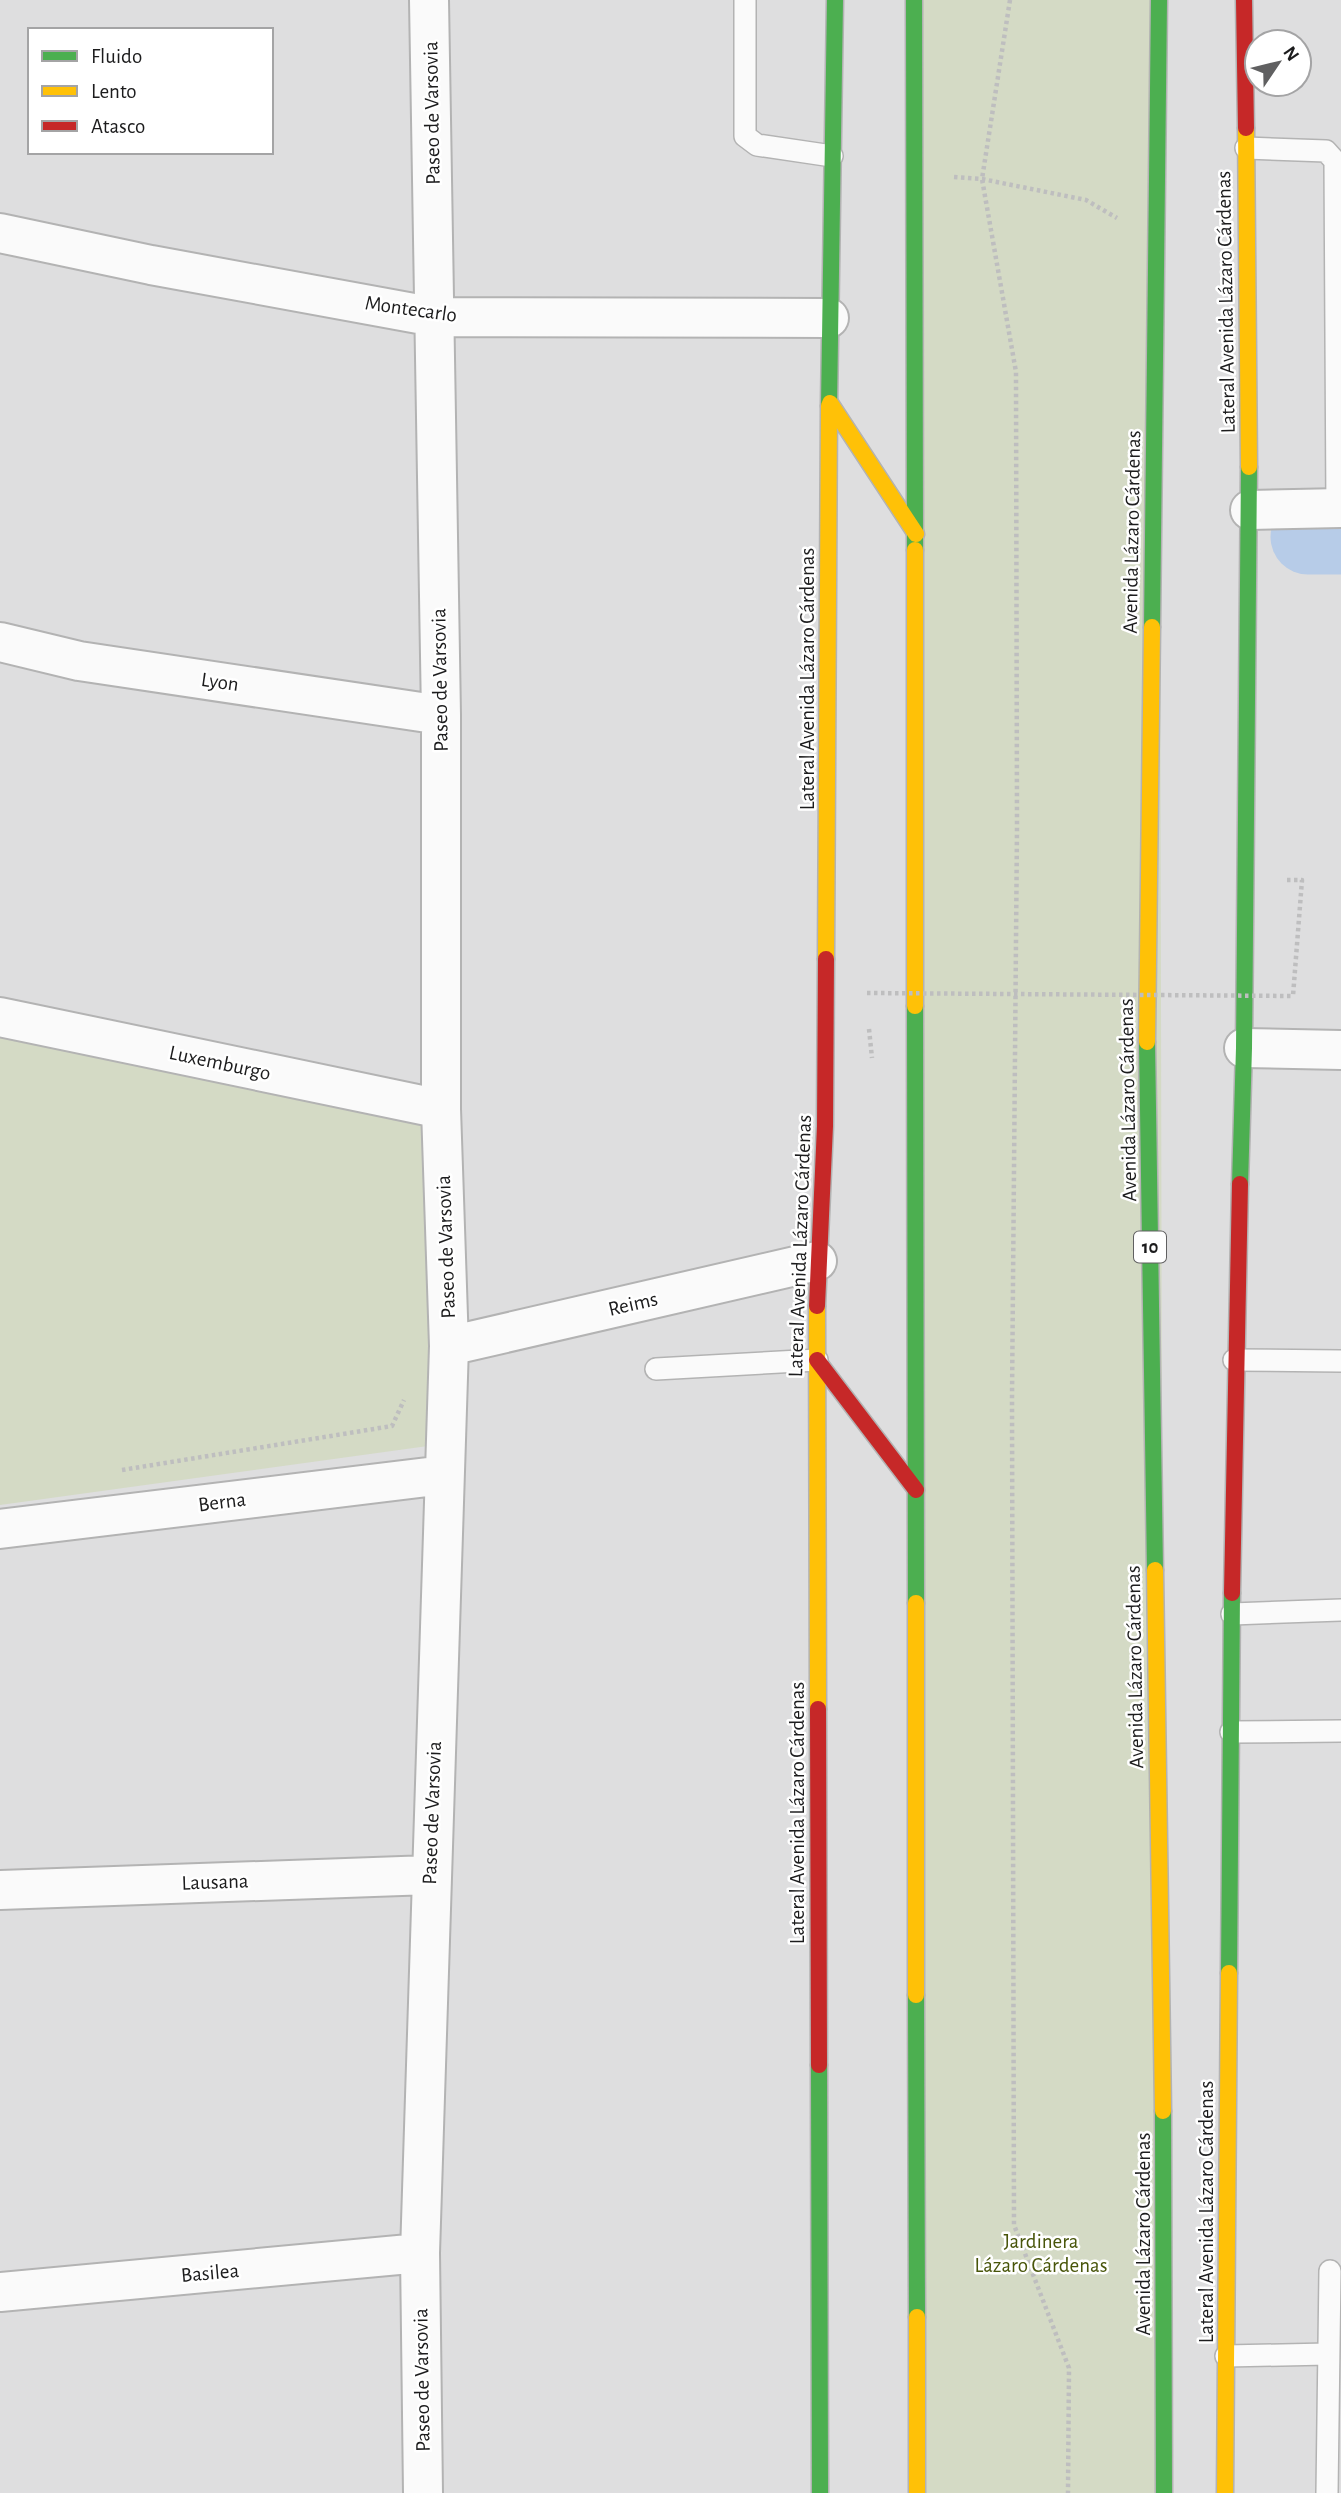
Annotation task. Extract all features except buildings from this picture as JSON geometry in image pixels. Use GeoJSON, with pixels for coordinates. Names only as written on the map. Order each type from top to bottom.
{"type":"FeatureCollection","features":[{"type":"Feature","properties":{"kind":"main road","name":"Lateral Avenida Lázaro Cárdenas"},"geometry":{"type":"LineString","coordinates":[[820,2493],[817,1261],[825,1126],[829,318],[835,0]]}},
{"type":"Feature","properties":{"kind":"main road"},"geometry":{"type":"LineString","coordinates":[[914,0],[917,2493]]}},
{"type":"Feature","properties":{"kind":"main road","name":"Avenida Lázaro Cárdenas"},"geometry":{"type":"LineString","coordinates":[[1158,0],[1147,1031],[1165,2253],[1164,2493]]}},
{"type":"Feature","properties":{"kind":"main road","name":"Lateral Avenida Lázaro Cárdenas"},"geometry":{"type":"LineString","coordinates":[[1225,2493],[1234,1360],[1244,1048],[1250,510],[1244,0]]}},
{"type":"Feature","properties":{"kind":"main road"},"geometry":{"type":"LineString","coordinates":[[830,402],[916,534]]}},
{"type":"Feature","properties":{"kind":"main road"},"geometry":{"type":"LineString","coordinates":[[817,1360],[916,1490]]}},
{"type":"Feature","properties":{"kind":"street","name":"Paseo de Varsovia"},"geometry":{"type":"LineString","coordinates":[[423,2493],[420,2253],[449,1346],[441,1109],[441,715],[429,0]]}},
{"type":"Feature","properties":{"kind":"street","name":"Montecarlo"},"geometry":{"type":"LineString","coordinates":[[0,233],[151,265],[436,317],[829,318]]}},
{"type":"Feature","properties":{"kind":"street"},"geometry":{"type":"LineString","coordinates":[[1250,510],[1339,508]]}},
{"type":"Feature","properties":{"kind":"street","name":"Lyon"},"geometry":{"type":"LineString","coordinates":[[0,642],[79,661],[441,715]]}},
{"type":"Feature","properties":{"kind":"street","name":"Luxemburgo"},"geometry":{"type":"LineString","coordinates":[[0,1017],[441,1109]]}},
{"type":"Feature","properties":{"kind":"street"},"geometry":{"type":"LineString","coordinates":[[1244,1048],[1341,1050]]}},
{"type":"Feature","properties":{"kind":"street","name":"Reims"},"geometry":{"type":"LineString","coordinates":[[449,1346],[817,1261]]}},
{"type":"Feature","properties":{"kind":"street","name":"Berna"},"geometry":{"type":"LineString","coordinates":[[0,1529],[444,1475]]}},
{"type":"Feature","properties":{"kind":"street","name":"Lausana"},"geometry":{"type":"LineString","coordinates":[[0,1890],[430,1875]]}},
{"type":"Feature","properties":{"kind":"street","name":"Basilea"},"geometry":{"type":"LineString","coordinates":[[0,2292],[420,2253]]}},
{"type":"Feature","properties":{"kind":"lane"},"geometry":{"type":"LineString","coordinates":[[745,0],[745,136],[757,145],[832,156]]}},
{"type":"Feature","properties":{"kind":"lane"},"geometry":{"type":"LineString","coordinates":[[1245,148],[1326,151],[1335,162],[1339,508]]}},
{"type":"Feature","properties":{"kind":"lane"},"geometry":{"type":"LineString","coordinates":[[656,1369],[817,1360]]}},
{"type":"Feature","properties":{"kind":"lane"},"geometry":{"type":"LineString","coordinates":[[1234,1360],[1341,1362]]}},
{"type":"Feature","properties":{"kind":"lane"},"geometry":{"type":"LineString","coordinates":[[1232,1614],[1341,1611]]}},
{"type":"Feature","properties":{"kind":"lane"},"geometry":{"type":"LineString","coordinates":[[1231,1732],[1341,1731]]}},
{"type":"Feature","properties":{"kind":"lane"},"geometry":{"type":"LineString","coordinates":[[1326,2493],[1330,2271]]}},
{"type":"Feature","properties":{"kind":"lane"},"geometry":{"type":"LineString","coordinates":[[1226,2356],[1328,2354]]}},
{"type":"Feature","properties":{"kind":"path"},"geometry":{"type":"LineString","coordinates":[[1010,0],[982,179],[1016,372],[1017,827],[1012,1384],[1014,2225],[1069,2368],[1068,2493]]}},
{"type":"Feature","properties":{"kind":"path"},"geometry":{"type":"LineString","coordinates":[[914,173],[982,179],[1086,200],[1124,223],[1156,255]]}},
{"type":"Feature","properties":{"kind":"path"},"geometry":{"type":"LineString","coordinates":[[867,993],[1293,996],[1302,880],[1246,881]]}},
{"type":"Feature","properties":{"kind":"path"},"geometry":{"type":"LineString","coordinates":[[110,1472],[392,1426],[404,1401],[405,1387]]}},
{"type":"Feature","properties":{"kind":"green space","name":"Jardinera Lázaro Cárdenas"},"geometry":{"type":"Polygon","coordinates":[[[915,0],[1159,0],[1164,2493],[917,2493],[915,0]]]}},
{"type":"Feature","properties":{"kind":"green space"},"geometry":{"type":"Polygon","coordinates":[[[0,1030],[429,1119],[428,1446],[0,1505],[0,1030]]]}},
{"type":"Feature","properties":{"kind":"waterway"},"geometry":{"type":"LineString","coordinates":[[1308,537],[1341,537]]}},
{"type":"Feature","properties":{"kind":"traffic: fast"},"geometry":{"type":"LineString","coordinates":[[829,406],[835,0]]}},
{"type":"Feature","properties":{"kind":"traffic: fast"},"geometry":{"type":"LineString","coordinates":[[914,0],[915,550]]}},
{"type":"Feature","properties":{"kind":"traffic: fast"},"geometry":{"type":"LineString","coordinates":[[1152,627],[1159,0]]}},
{"type":"Feature","properties":{"kind":"traffic: fast"},"geometry":{"type":"LineString","coordinates":[[1240,1184],[1244,1048],[1249,467]]}},
{"type":"Feature","properties":{"kind":"traffic: fast"},"geometry":{"type":"LineString","coordinates":[[915,1006],[916,1603]]}},
{"type":"Feature","properties":{"kind":"traffic: fast"},"geometry":{"type":"LineString","coordinates":[[1147,1042],[1155,1570]]}},
{"type":"Feature","properties":{"kind":"traffic: fast"},"geometry":{"type":"LineString","coordinates":[[1229,1973],[1232,1593]]}},
{"type":"Feature","properties":{"kind":"traffic: fast"},"geometry":{"type":"LineString","coordinates":[[916,1995],[917,2317]]}},
{"type":"Feature","properties":{"kind":"traffic: fast"},"geometry":{"type":"LineString","coordinates":[[819,2065],[820,2493]]}},
{"type":"Feature","properties":{"kind":"traffic: fast"},"geometry":{"type":"LineString","coordinates":[[1163,2111],[1164,2493]]}},
{"type":"Feature","properties":{"kind":"traffic: slow"},"geometry":{"type":"LineString","coordinates":[[1246,128],[1249,467]]}},
{"type":"Feature","properties":{"kind":"traffic: slow"},"geometry":{"type":"LineString","coordinates":[[830,403],[916,534]]}},
{"type":"Feature","properties":{"kind":"traffic: slow"},"geometry":{"type":"LineString","coordinates":[[826,959],[829,406]]}},
{"type":"Feature","properties":{"kind":"traffic: slow"},"geometry":{"type":"LineString","coordinates":[[915,550],[915,1006]]}},
{"type":"Feature","properties":{"kind":"traffic: slow"},"geometry":{"type":"LineString","coordinates":[[1147,1042],[1152,627]]}},
{"type":"Feature","properties":{"kind":"traffic: slow"},"geometry":{"type":"LineString","coordinates":[[817,1306],[818,1709]]}},
{"type":"Feature","properties":{"kind":"traffic: slow"},"geometry":{"type":"LineString","coordinates":[[1155,1570],[1163,2111]]}},
{"type":"Feature","properties":{"kind":"traffic: slow"},"geometry":{"type":"LineString","coordinates":[[916,1603],[916,1995]]}},
{"type":"Feature","properties":{"kind":"traffic: slow"},"geometry":{"type":"LineString","coordinates":[[1225,2493],[1229,1973]]}},
{"type":"Feature","properties":{"kind":"traffic: slow"},"geometry":{"type":"LineString","coordinates":[[917,2317],[917,2493]]}},
{"type":"Feature","properties":{"kind":"traffic: jam"},"geometry":{"type":"LineString","coordinates":[[1244,0],[1246,128]]}},
{"type":"Feature","properties":{"kind":"traffic: jam"},"geometry":{"type":"LineString","coordinates":[[817,1306],[825,1126],[826,959]]}},
{"type":"Feature","properties":{"kind":"traffic: jam"},"geometry":{"type":"LineString","coordinates":[[1232,1593],[1240,1184]]}},
{"type":"Feature","properties":{"kind":"traffic: jam"},"geometry":{"type":"LineString","coordinates":[[817,1360],[916,1490]]}},
{"type":"Feature","properties":{"kind":"traffic: jam"},"geometry":{"type":"LineString","coordinates":[[818,1709],[819,2065]]}}]}
